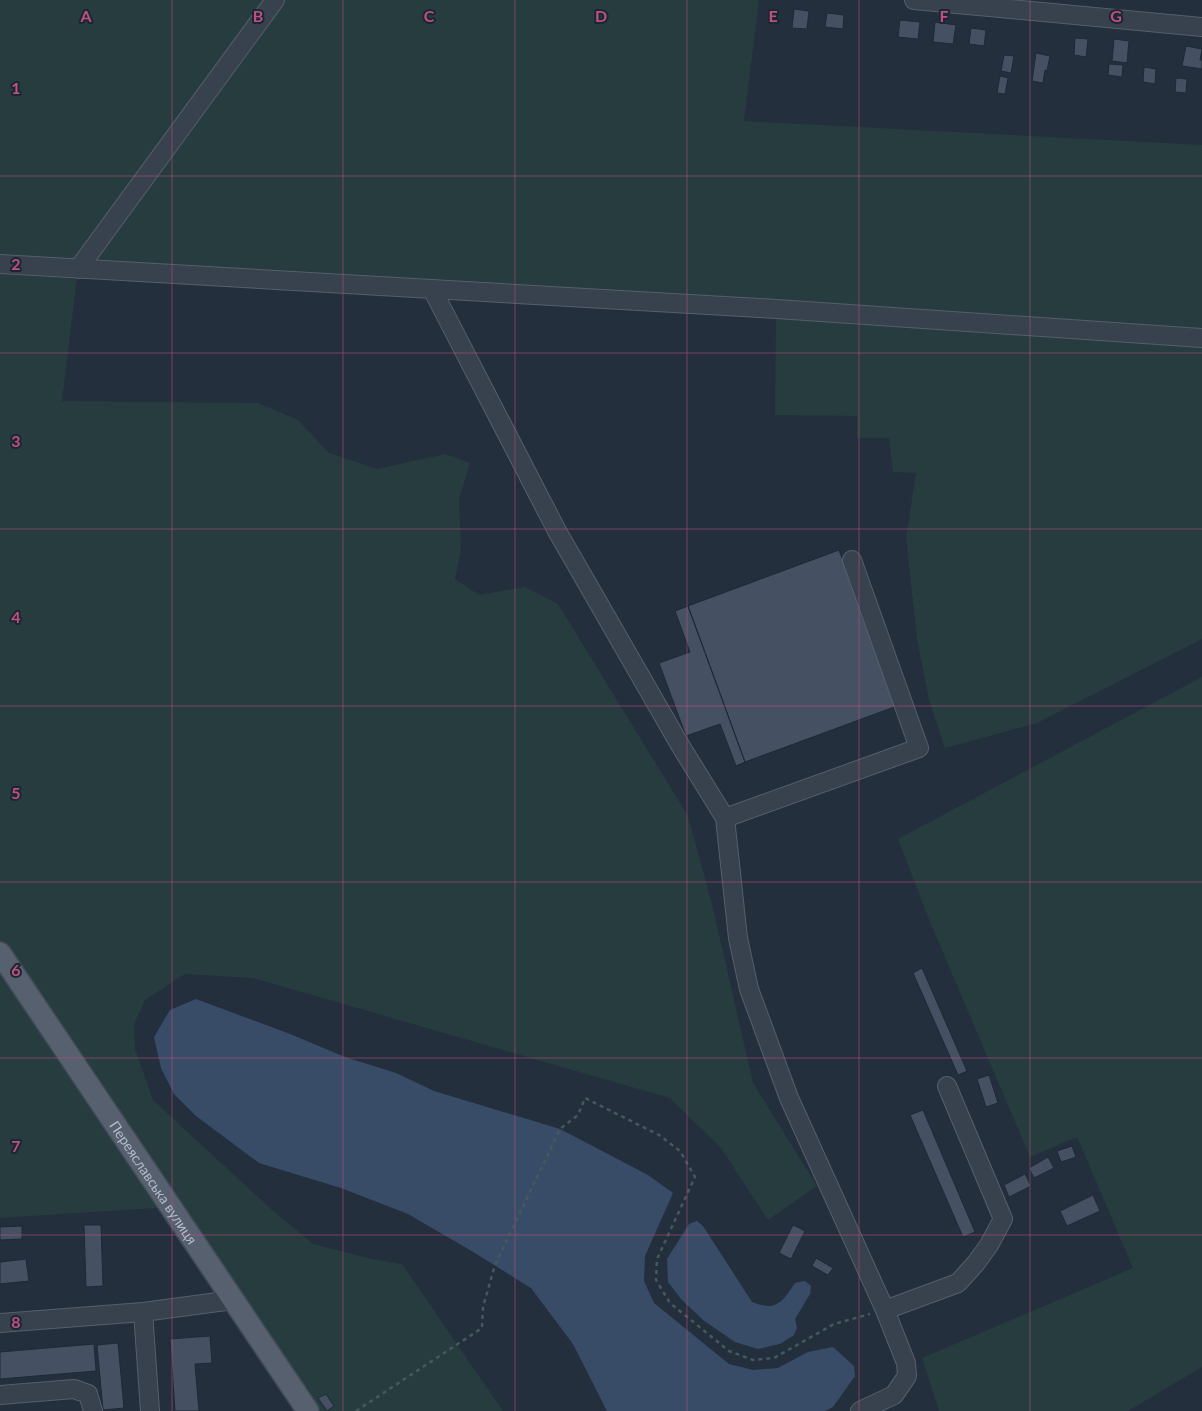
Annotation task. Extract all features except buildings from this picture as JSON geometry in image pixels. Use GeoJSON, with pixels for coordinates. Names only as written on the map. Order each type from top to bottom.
{"type":"FeatureCollection","features":[{"type":"Feature","properties":{"kind":"main road","name":"Переяславська вулиця"},"geometry":{"type":"LineString","coordinates":[[0,954],[308,1411]]}},
{"type":"Feature","properties":{"kind":"street"},"geometry":{"type":"LineString","coordinates":[[78,269],[275,0]]}},
{"type":"Feature","properties":{"kind":"street"},"geometry":{"type":"LineString","coordinates":[[914,0],[1202,27]]}},
{"type":"Feature","properties":{"kind":"street"},"geometry":{"type":"LineString","coordinates":[[0,264],[786,310],[1202,338]]}},
{"type":"Feature","properties":{"kind":"street"},"geometry":{"type":"LineString","coordinates":[[432,289],[556,531],[680,745],[725,818],[738,938],[749,989],[789,1098],[885,1310],[906,1363],[907,1376],[894,1395],[860,1411]]}},
{"type":"Feature","properties":{"kind":"street"},"geometry":{"type":"LineString","coordinates":[[725,818],[919,748],[852,560]]}},
{"type":"Feature","properties":{"kind":"street"},"geometry":{"type":"LineString","coordinates":[[885,1310],[958,1282],[976,1263],[989,1245],[1003,1219],[947,1086]]}},
{"type":"Feature","properties":{"kind":"street"},"geometry":{"type":"LineString","coordinates":[[0,1323],[143,1312],[233,1300]]}},
{"type":"Feature","properties":{"kind":"street"},"geometry":{"type":"LineString","coordinates":[[143,1312],[150,1411]]}},
{"type":"Feature","properties":{"kind":"street"},"geometry":{"type":"LineString","coordinates":[[0,1396],[74,1389],[88,1394],[93,1411]]}},
{"type":"Feature","properties":{"kind":"path"},"geometry":{"type":"LineString","coordinates":[[356,1411],[482,1328],[484,1306],[495,1265],[560,1129],[578,1115],[585,1098],[659,1135],[680,1151],[694,1177],[657,1259],[656,1280],[670,1303],[729,1352],[753,1360],[774,1358],[834,1324],[885,1310]]}},
{"type":"Feature","properties":{"kind":"green space"},"geometry":{"type":"Polygon","coordinates":[[[0,0],[759,0],[744,121],[1202,145],[1202,639],[1037,723],[945,748],[929,700],[917,639],[906,538],[916,473],[893,472],[889,438],[857,438],[857,416],[775,415],[776,309],[78,269],[62,401],[258,403],[298,420],[329,453],[377,469],[445,454],[470,463],[459,499],[461,550],[455,579],[479,595],[525,587],[558,604],[688,816],[714,912],[753,1083],[817,1186],[768,1220],[721,1148],[670,1098],[253,978],[185,974],[145,1000],[134,1024],[135,1049],[153,1100],[271,1209],[313,1244],[372,1259],[402,1264],[503,1411],[308,1411],[171,1207],[0,1218],[0,0]]]}},
{"type":"Feature","properties":{"kind":"green space"},"geometry":{"type":"Polygon","coordinates":[[[1202,677],[1202,1367],[1128,1411],[939,1411],[922,1358],[1133,1268],[1077,1137],[1030,1157],[930,922],[898,839],[1202,677]]]}},
{"type":"Feature","properties":{"kind":"water"},"geometry":{"type":"Polygon","coordinates":[[[196,999],[345,1057],[396,1073],[434,1091],[560,1129],[648,1175],[673,1193],[645,1256],[644,1281],[654,1303],[729,1364],[753,1370],[778,1368],[808,1352],[833,1347],[854,1366],[855,1376],[833,1407],[825,1411],[607,1411],[573,1344],[531,1288],[408,1214],[341,1188],[259,1163],[196,1116],[174,1094],[161,1068],[154,1037],[170,1010],[196,999]]]}},
{"type":"Feature","properties":{"kind":"water"},"geometry":{"type":"Polygon","coordinates":[[[697,1221],[703,1226],[752,1302],[767,1306],[773,1305],[782,1300],[795,1283],[805,1281],[811,1286],[810,1294],[795,1319],[797,1328],[794,1335],[780,1344],[758,1349],[735,1342],[703,1320],[681,1299],[668,1282],[667,1259],[689,1224],[697,1221]]]}}]}
